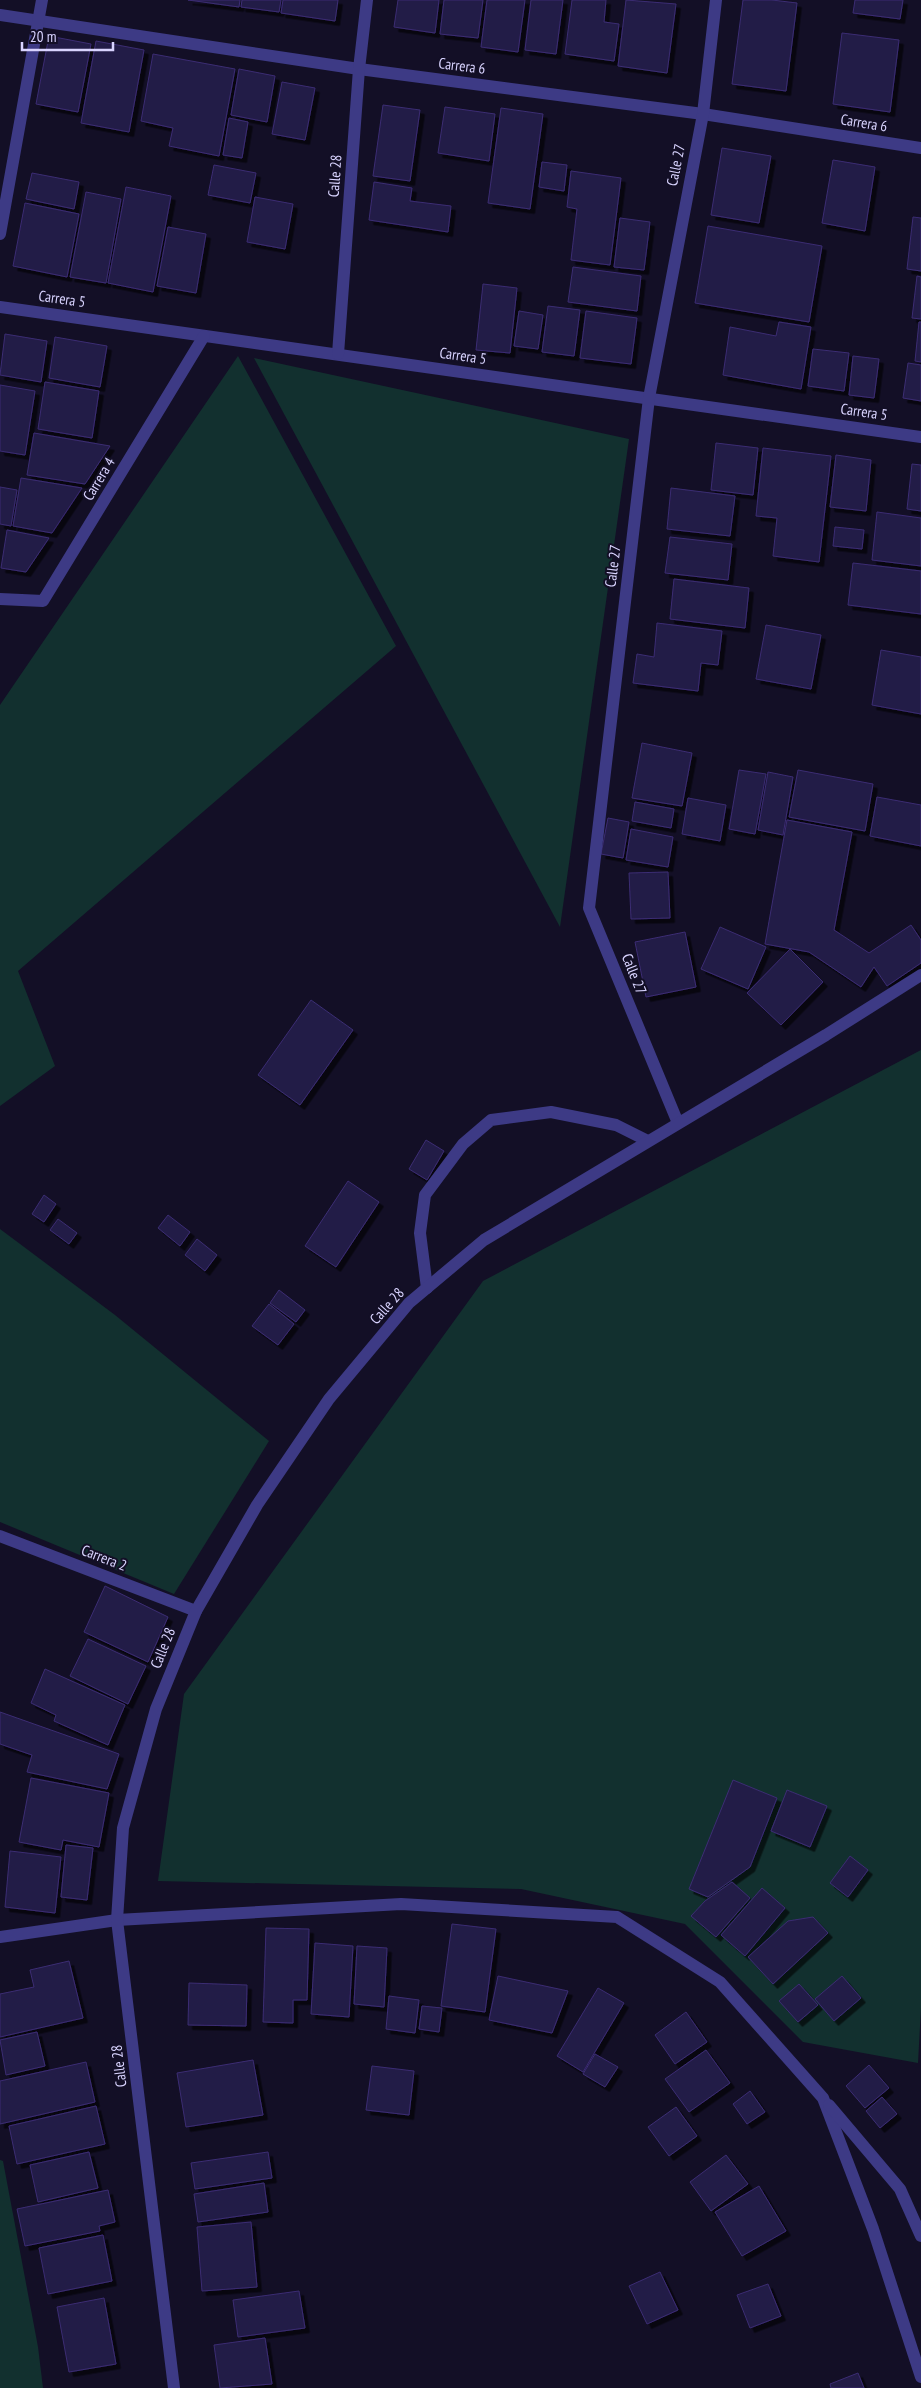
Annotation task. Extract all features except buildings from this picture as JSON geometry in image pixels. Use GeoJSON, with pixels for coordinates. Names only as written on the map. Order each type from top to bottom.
{"type":"FeatureCollection","features":[{"type":"Feature","properties":{"kind":"street"},"geometry":{"type":"LineString","coordinates":[[0,234],[42,0]]}},
{"type":"Feature","properties":{"kind":"street","name":"Calle 28"},"geometry":{"type":"LineString","coordinates":[[338,354],[359,69],[367,0]]}},
{"type":"Feature","properties":{"kind":"street","name":"Calle 27"},"geometry":{"type":"LineString","coordinates":[[678,1123],[589,908],[649,398],[703,114],[716,0]]}},
{"type":"Feature","properties":{"kind":"street","name":"Carrera 6"},"geometry":{"type":"LineString","coordinates":[[0,15],[359,69],[703,114],[921,148]]}},
{"type":"Feature","properties":{"kind":"street","name":"Carrera 5"},"geometry":{"type":"LineString","coordinates":[[0,307],[921,437]]}},
{"type":"Feature","properties":{"kind":"street","name":"Carrera 4"},"geometry":{"type":"LineString","coordinates":[[0,598],[43,601],[204,336]]}},
{"type":"Feature","properties":{"kind":"street","name":"Calle 28"},"geometry":{"type":"LineString","coordinates":[[174,2388],[117,1920],[123,1828],[156,1709],[196,1610],[257,1505],[329,1400],[409,1303],[484,1240],[818,1040],[921,975]]}},
{"type":"Feature","properties":{"kind":"street"},"geometry":{"type":"LineString","coordinates":[[427,1288],[420,1233],[425,1195],[463,1144],[491,1120],[551,1112],[616,1125],[648,1141]]}},
{"type":"Feature","properties":{"kind":"street","name":"Carrera 2"},"geometry":{"type":"LineString","coordinates":[[0,1536],[196,1610]]}},
{"type":"Feature","properties":{"kind":"street"},"geometry":{"type":"LineString","coordinates":[[0,1937],[117,1920],[401,1904],[617,1916],[720,1982],[823,2098],[900,2189],[921,2236]]}},
{"type":"Feature","properties":{"kind":"street"},"geometry":{"type":"LineString","coordinates":[[823,2098],[873,2229],[921,2377]]}},
{"type":"Feature","properties":{"kind":"green space"},"geometry":{"type":"Polygon","coordinates":[[[238,356],[396,646],[18,971],[55,1066],[0,1106],[0,705],[238,356]]]}},
{"type":"Feature","properties":{"kind":"green space"},"geometry":{"type":"Polygon","coordinates":[[[254,358],[629,439],[560,927],[254,358]]]}},
{"type":"Feature","properties":{"kind":"green space"},"geometry":{"type":"Polygon","coordinates":[[[921,1050],[921,2008],[918,2063],[803,2042],[685,1924],[521,1889],[158,1881],[184,1694],[483,1281],[921,1050]]]}},
{"type":"Feature","properties":{"kind":"green space"},"geometry":{"type":"Polygon","coordinates":[[[0,1229],[115,1315],[269,1441],[174,1594],[0,1522],[0,1229]]]}},
{"type":"Feature","properties":{"kind":"green space"},"geometry":{"type":"Polygon","coordinates":[[[0,2160],[3,2161],[38,2347],[43,2388],[0,2388],[0,2160]]]}}]}
